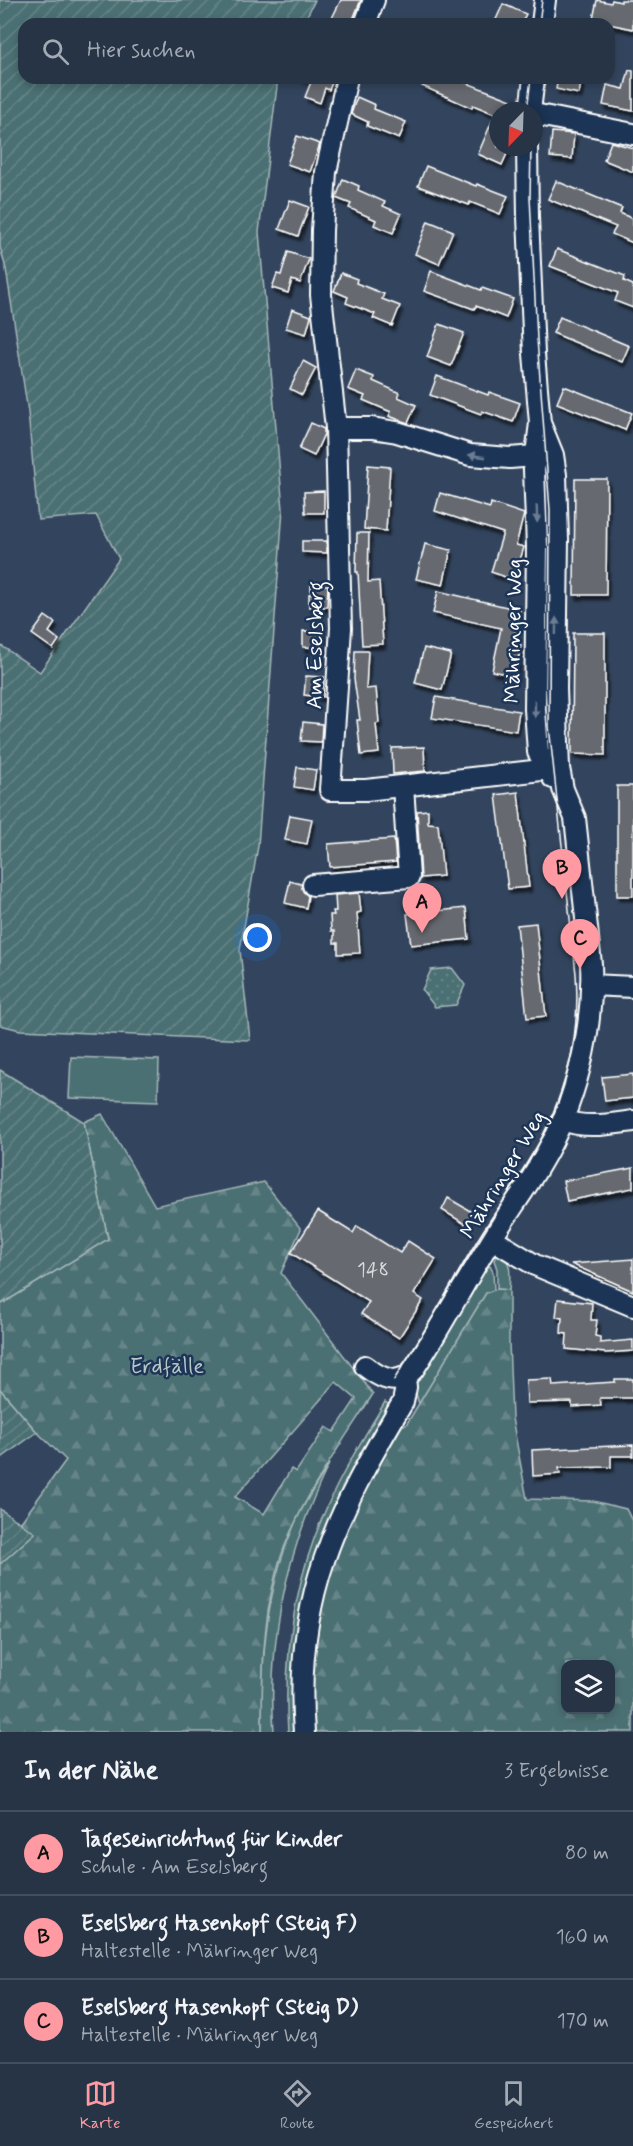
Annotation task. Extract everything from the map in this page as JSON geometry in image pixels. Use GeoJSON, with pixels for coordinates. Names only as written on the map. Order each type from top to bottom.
{"type":"FeatureCollection","features":[{"type":"Feature","properties":{"kind":"street"},"geometry":{"type":"LineString","coordinates":[[367,18],[374,0]]}},
{"type":"Feature","properties":{"kind":"street"},"geometry":{"type":"LineString","coordinates":[[543,18],[545,0]]}},
{"type":"Feature","properties":{"kind":"street","name":"Am Eselsberg"},"geometry":{"type":"LineString","coordinates":[[346,84],[326,172],[322,230],[321,295],[336,428],[341,630],[330,790],[366,790],[553,769]]}},
{"type":"Feature","properties":{"kind":"street"},"geometry":{"type":"LineString","coordinates":[[531,102],[533,84]]}},
{"type":"Feature","properties":{"kind":"street"},"geometry":{"type":"LineString","coordinates":[[543,116],[633,134]]}},
{"type":"Feature","properties":{"kind":"street","name":"Mähringer Weg"},"geometry":{"type":"LineString","coordinates":[[405,1378],[416,1365],[492,1239],[541,1164],[563,1120],[579,1073],[591,986],[591,964],[576,823],[553,769],[541,758],[537,744],[535,709],[537,546],[544,455],[534,354],[527,156]]}},
{"type":"Feature","properties":{"kind":"street"},"geometry":{"type":"LineString","coordinates":[[336,428],[372,428],[397,432],[470,455],[510,458],[544,455]]}},
{"type":"Feature","properties":{"kind":"street"},"geometry":{"type":"LineString","coordinates":[[313,885],[409,877],[403,786]]}},
{"type":"Feature","properties":{"kind":"street"},"geometry":{"type":"LineString","coordinates":[[591,986],[633,987]]}},
{"type":"Feature","properties":{"kind":"street"},"geometry":{"type":"LineString","coordinates":[[563,1120],[575,1125],[633,1121]]}},
{"type":"Feature","properties":{"kind":"street"},"geometry":{"type":"LineString","coordinates":[[492,1239],[527,1261],[633,1306]]}},
{"type":"Feature","properties":{"kind":"street"},"geometry":{"type":"LineString","coordinates":[[304,1732],[302,1703],[304,1653],[318,1576],[342,1511],[361,1473],[403,1402],[406,1387],[405,1378],[387,1380],[365,1366]]}},
{"type":"Feature","properties":{"kind":"green space"},"geometry":{"type":"Polygon","coordinates":[[[0,0],[315,0],[306,18],[18,18],[18,84],[277,84],[259,232],[283,509],[258,846],[240,950],[250,1040],[20,1030],[0,1025],[0,645],[40,672],[119,559],[96,515],[38,520],[28,412],[6,269],[0,247],[0,0]]]}},
{"type":"Feature","properties":{"kind":"green space"},"geometry":{"type":"Polygon","coordinates":[[[452,968],[465,985],[456,1005],[435,1007],[422,990],[431,970],[452,968]]]}},
{"type":"Feature","properties":{"kind":"green space"},"geometry":{"type":"Polygon","coordinates":[[[71,1057],[159,1060],[158,1101],[69,1098],[71,1057]]]}},
{"type":"Feature","properties":{"kind":"green space"},"geometry":{"type":"Polygon","coordinates":[[[0,1070],[84,1122],[108,1239],[0,1305],[0,1070]]]}},
{"type":"Feature","properties":{"kind":"green space","name":"Erdfälle"},"geometry":{"type":"Polygon","coordinates":[[[102,1114],[155,1206],[264,1182],[301,1229],[281,1273],[373,1394],[305,1503],[283,1550],[271,1593],[265,1632],[262,1732],[0,1732],[0,1540],[16,1520],[21,1522],[66,1460],[37,1432],[0,1389],[0,1305],[108,1239],[84,1122],[102,1114]],[[336,1382],[235,1497],[264,1514],[291,1469],[296,1472],[326,1427],[334,1432],[356,1399],[336,1382]]]}},
{"type":"Feature","properties":{"kind":"green space"},"geometry":{"type":"Polygon","coordinates":[[[498,1254],[503,1256],[508,1264],[509,1290],[497,1289],[497,1269],[494,1260],[498,1254]]]}},
{"type":"Feature","properties":{"kind":"green space"},"geometry":{"type":"Polygon","coordinates":[[[490,1266],[493,1272],[494,1290],[486,1293],[419,1404],[414,1387],[486,1268],[490,1266]]]}},
{"type":"Feature","properties":{"kind":"green space"},"geometry":{"type":"Polygon","coordinates":[[[497,1289],[509,1290],[512,1418],[527,1499],[593,1501],[626,1509],[633,1523],[633,1732],[312,1732],[310,1677],[318,1606],[349,1514],[399,1425],[406,1425],[486,1293],[497,1289]]]}},
{"type":"Feature","properties":{"kind":"green space"},"geometry":{"type":"Polygon","coordinates":[[[0,1389],[37,1432],[0,1459],[0,1389]]]}},
{"type":"Feature","properties":{"kind":"green space"},"geometry":{"type":"Polygon","coordinates":[[[385,1402],[393,1407],[297,1732],[288,1732],[287,1675],[290,1646],[306,1563],[332,1495],[385,1402]]]}},
{"type":"Feature","properties":{"kind":"green space"},"geometry":{"type":"Polygon","coordinates":[[[329,1464],[302,1528],[292,1561],[284,1594],[274,1662],[274,1732],[262,1732],[264,1654],[276,1577],[297,1519],[329,1464]]]}},
{"type":"Feature","properties":{"kind":"green space"},"geometry":{"type":"Polygon","coordinates":[[[0,1509],[35,1533],[0,1564],[0,1509]]]}},
{"type":"Feature","properties":{"kind":"building"},"geometry":{"type":"Polygon","coordinates":[[[341,0],[361,0],[354,18],[332,18],[341,0]]]}},
{"type":"Feature","properties":{"kind":"building"},"geometry":{"type":"Polygon","coordinates":[[[597,0],[611,3],[612,0],[621,2],[621,0],[633,0],[633,29],[615,25],[615,18],[593,18],[597,0]]]}},
{"type":"Feature","properties":{"kind":"building"},"geometry":{"type":"Polygon","coordinates":[[[503,4],[526,14],[524,18],[497,18],[503,4]]]}},
{"type":"Feature","properties":{"kind":"building"},"geometry":{"type":"Polygon","coordinates":[[[629,70],[633,71],[633,111],[603,105],[607,85],[624,89],[629,70]]]}},
{"type":"Feature","properties":{"kind":"building"},"geometry":{"type":"Polygon","coordinates":[[[310,84],[332,84],[329,90],[325,88],[320,103],[305,97],[310,84]]]}},
{"type":"Feature","properties":{"kind":"building"},"geometry":{"type":"Polygon","coordinates":[[[423,84],[470,84],[511,100],[510,102],[489,102],[489,112],[473,105],[472,108],[422,86],[423,84]]]}},
{"type":"Feature","properties":{"kind":"building"},"geometry":{"type":"Polygon","coordinates":[[[557,84],[581,84],[579,94],[556,89],[557,84]]]}},
{"type":"Feature","properties":{"kind":"building"},"geometry":{"type":"Polygon","coordinates":[[[357,97],[375,105],[374,109],[406,122],[399,139],[367,126],[368,122],[351,114],[357,97]]]}},
{"type":"Feature","properties":{"kind":"building"},"geometry":{"type":"Polygon","coordinates":[[[489,128],[489,156],[506,156],[502,165],[478,154],[489,128]]]}},
{"type":"Feature","properties":{"kind":"building"},"geometry":{"type":"Polygon","coordinates":[[[552,132],[574,134],[572,159],[550,157],[552,132]]]}},
{"type":"Feature","properties":{"kind":"building"},"geometry":{"type":"Polygon","coordinates":[[[297,136],[320,144],[310,172],[287,164],[297,136]]]}},
{"type":"Feature","properties":{"kind":"building"},"geometry":{"type":"Polygon","coordinates":[[[611,142],[633,148],[633,172],[604,160],[611,142]]]}},
{"type":"Feature","properties":{"kind":"building"},"geometry":{"type":"Polygon","coordinates":[[[426,166],[508,196],[500,214],[418,186],[426,166]]]}},
{"type":"Feature","properties":{"kind":"building"},"geometry":{"type":"Polygon","coordinates":[[[343,179],[359,186],[358,190],[385,202],[383,206],[401,214],[393,233],[374,225],[376,220],[349,208],[351,204],[336,198],[343,179]]]}},
{"type":"Feature","properties":{"kind":"building"},"geometry":{"type":"Polygon","coordinates":[[[556,181],[622,208],[620,213],[633,219],[633,243],[612,234],[616,227],[548,199],[556,181]]]}},
{"type":"Feature","properties":{"kind":"building"},"geometry":{"type":"Polygon","coordinates":[[[290,200],[309,207],[298,236],[279,229],[290,200]]]}},
{"type":"Feature","properties":{"kind":"building"},"geometry":{"type":"Polygon","coordinates":[[[428,221],[453,231],[439,264],[415,254],[428,221]]]}},
{"type":"Feature","properties":{"kind":"building"},"geometry":{"type":"Polygon","coordinates":[[[557,249],[625,276],[624,281],[633,285],[633,308],[615,301],[618,293],[550,266],[557,249]]]}},
{"type":"Feature","properties":{"kind":"building"},"geometry":{"type":"Polygon","coordinates":[[[288,252],[309,259],[300,283],[292,280],[288,293],[272,288],[277,274],[281,275],[288,252]]]}},
{"type":"Feature","properties":{"kind":"building"},"geometry":{"type":"Polygon","coordinates":[[[431,271],[481,290],[482,288],[513,299],[506,318],[476,306],[474,309],[424,291],[431,271]]]}},
{"type":"Feature","properties":{"kind":"building"},"geometry":{"type":"Polygon","coordinates":[[[341,273],[357,279],[356,283],[384,294],[382,299],[400,306],[392,326],[373,318],[375,314],[346,303],[348,297],[334,291],[341,273]]]}},
{"type":"Feature","properties":{"kind":"building"},"geometry":{"type":"Polygon","coordinates":[[[292,309],[311,316],[306,334],[286,328],[292,309]]]}},
{"type":"Feature","properties":{"kind":"building"},"geometry":{"type":"Polygon","coordinates":[[[560,317],[629,346],[622,362],[553,333],[560,317]]]}},
{"type":"Feature","properties":{"kind":"building"},"geometry":{"type":"Polygon","coordinates":[[[439,324],[464,333],[451,366],[427,357],[439,324]]]}},
{"type":"Feature","properties":{"kind":"building"},"geometry":{"type":"Polygon","coordinates":[[[303,361],[316,368],[302,395],[290,389],[303,361]]]}},
{"type":"Feature","properties":{"kind":"building"},"geometry":{"type":"Polygon","coordinates":[[[356,370],[374,377],[373,381],[400,393],[398,397],[416,405],[408,423],[389,416],[391,412],[363,400],[365,396],[348,389],[356,370]]]}},
{"type":"Feature","properties":{"kind":"building"},"geometry":{"type":"Polygon","coordinates":[[[437,376],[488,395],[489,392],[520,403],[513,422],[482,411],[481,414],[430,395],[437,376]]]}},
{"type":"Feature","properties":{"kind":"building"},"geometry":{"type":"Polygon","coordinates":[[[564,386],[632,413],[625,430],[557,403],[564,386]]]}},
{"type":"Feature","properties":{"kind":"building"},"geometry":{"type":"Polygon","coordinates":[[[311,423],[324,429],[314,456],[299,449],[311,423]]]}},
{"type":"Feature","properties":{"kind":"building"},"geometry":{"type":"Polygon","coordinates":[[[368,465],[390,467],[386,531],[364,529],[368,465]]]}},
{"type":"Feature","properties":{"kind":"building"},"geometry":{"type":"Polygon","coordinates":[[[575,479],[607,479],[606,595],[574,595],[575,479]]]}},
{"type":"Feature","properties":{"kind":"building"},"geometry":{"type":"Polygon","coordinates":[[[324,491],[324,513],[305,513],[304,492],[324,491]]]}},
{"type":"Feature","properties":{"kind":"building"},"geometry":{"type":"Polygon","coordinates":[[[440,493],[490,508],[491,503],[524,514],[516,545],[524,547],[514,580],[491,572],[503,533],[435,511],[440,493]]]}},
{"type":"Feature","properties":{"kind":"building"},"geometry":{"type":"Polygon","coordinates":[[[357,533],[369,533],[368,582],[379,581],[383,644],[362,645],[358,572],[356,572],[357,533]]]}},
{"type":"Feature","properties":{"kind":"building"},"geometry":{"type":"Polygon","coordinates":[[[302,541],[327,541],[327,553],[302,552],[302,541]]]}},
{"type":"Feature","properties":{"kind":"building"},"geometry":{"type":"Polygon","coordinates":[[[425,544],[451,550],[443,585],[416,579],[425,544]]]}},
{"type":"Feature","properties":{"kind":"building"},"geometry":{"type":"Polygon","coordinates":[[[311,585],[328,585],[327,607],[309,607],[311,585]]]}},
{"type":"Feature","properties":{"kind":"building"},"geometry":{"type":"Polygon","coordinates":[[[438,591],[520,610],[513,643],[521,645],[515,676],[492,671],[501,628],[433,613],[438,591]]]}},
{"type":"Feature","properties":{"kind":"building"},"geometry":{"type":"Polygon","coordinates":[[[45,616],[55,623],[49,632],[59,640],[53,649],[32,634],[45,616]]]}},
{"type":"Feature","properties":{"kind":"building"},"geometry":{"type":"Polygon","coordinates":[[[303,631],[323,632],[323,648],[303,647],[303,631]]]}},
{"type":"Feature","properties":{"kind":"building"},"geometry":{"type":"Polygon","coordinates":[[[573,633],[605,633],[605,755],[572,754],[573,633]]]}},
{"type":"Feature","properties":{"kind":"building"},"geometry":{"type":"Polygon","coordinates":[[[424,648],[451,654],[442,690],[415,683],[424,648]]]}},
{"type":"Feature","properties":{"kind":"building"},"geometry":{"type":"Polygon","coordinates":[[[355,651],[368,651],[366,689],[376,688],[379,753],[361,755],[357,720],[360,720],[354,679],[355,651]]]}},
{"type":"Feature","properties":{"kind":"building"},"geometry":{"type":"Polygon","coordinates":[[[306,676],[324,677],[323,697],[304,695],[306,676]]]}},
{"type":"Feature","properties":{"kind":"building"},"geometry":{"type":"Polygon","coordinates":[[[436,697],[519,711],[516,731],[432,718],[436,697]]]}},
{"type":"Feature","properties":{"kind":"building"},"geometry":{"type":"Polygon","coordinates":[[[303,722],[322,724],[321,742],[301,741],[303,722]]]}},
{"type":"Feature","properties":{"kind":"building"},"geometry":{"type":"Polygon","coordinates":[[[424,747],[425,771],[393,774],[392,748],[424,747]]]}},
{"type":"Feature","properties":{"kind":"building"},"geometry":{"type":"Polygon","coordinates":[[[297,767],[316,770],[313,790],[294,787],[297,767]]]}},
{"type":"Feature","properties":{"kind":"building"},"geometry":{"type":"Polygon","coordinates":[[[617,786],[633,786],[633,896],[617,896],[617,786]]]}},
{"type":"Feature","properties":{"kind":"building"},"geometry":{"type":"Polygon","coordinates":[[[518,792],[529,887],[508,889],[496,795],[518,792]]]}},
{"type":"Feature","properties":{"kind":"building"},"geometry":{"type":"Polygon","coordinates":[[[428,810],[428,823],[438,824],[443,876],[421,878],[417,811],[428,810]]]}},
{"type":"Feature","properties":{"kind":"building"},"geometry":{"type":"Polygon","coordinates":[[[290,815],[312,819],[307,844],[285,840],[290,815]]]}},
{"type":"Feature","properties":{"kind":"building"},"geometry":{"type":"Polygon","coordinates":[[[394,839],[396,862],[330,867],[328,844],[394,839]]]}},
{"type":"Feature","properties":{"kind":"building"},"geometry":{"type":"Polygon","coordinates":[[[290,881],[301,884],[308,896],[306,908],[285,903],[290,881]]]}},
{"type":"Feature","properties":{"kind":"building"},"geometry":{"type":"Polygon","coordinates":[[[359,893],[361,912],[357,913],[360,953],[338,954],[338,943],[334,943],[334,931],[331,931],[330,915],[334,915],[333,911],[336,911],[335,895],[359,893]]]}},
{"type":"Feature","properties":{"kind":"building"},"geometry":{"type":"Polygon","coordinates":[[[466,908],[469,939],[411,945],[407,914],[466,908]]]}},
{"type":"Feature","properties":{"kind":"building"},"geometry":{"type":"Polygon","coordinates":[[[536,923],[546,1016],[527,1018],[517,925],[536,923]]]}},
{"type":"Feature","properties":{"kind":"building"},"geometry":{"type":"Polygon","coordinates":[[[633,1074],[633,1098],[605,1101],[602,1077],[633,1074]]]}},
{"type":"Feature","properties":{"kind":"building"},"geometry":{"type":"Polygon","coordinates":[[[633,1168],[633,1188],[567,1201],[563,1181],[633,1168]]]}},
{"type":"Feature","properties":{"kind":"building"},"geometry":{"type":"Polygon","coordinates":[[[448,1198],[472,1212],[465,1224],[442,1210],[448,1198]]]}},
{"type":"Feature","properties":{"kind":"building"},"geometry":{"type":"Polygon","coordinates":[[[318,1211],[353,1233],[357,1226],[400,1253],[408,1241],[436,1259],[414,1294],[423,1300],[399,1338],[361,1314],[369,1302],[291,1253],[318,1211]]]}},
{"type":"Feature","properties":{"kind":"building"},"geometry":{"type":"Polygon","coordinates":[[[633,1259],[633,1291],[571,1264],[633,1259]]]}},
{"type":"Feature","properties":{"kind":"building"},"geometry":{"type":"Polygon","coordinates":[[[558,1299],[592,1303],[591,1320],[597,1320],[595,1336],[600,1337],[600,1343],[633,1340],[633,1351],[606,1353],[566,1349],[567,1334],[561,1333],[562,1318],[556,1317],[558,1299]]]}},
{"type":"Feature","properties":{"kind":"building"},"geometry":{"type":"Polygon","coordinates":[[[552,1379],[553,1386],[633,1379],[633,1398],[600,1398],[601,1405],[572,1407],[572,1402],[527,1403],[526,1380],[552,1379]]]}},
{"type":"Feature","properties":{"kind":"building"},"geometry":{"type":"Polygon","coordinates":[[[633,1445],[633,1456],[611,1456],[611,1467],[559,1468],[560,1474],[533,1476],[532,1450],[633,1445]]]}},
{"type":"Feature","properties":{"kind":"tram line"},"geometry":{"type":"LineString","coordinates":[[540,18],[542,0]]}},
{"type":"Feature","properties":{"kind":"tram line"},"geometry":{"type":"LineString","coordinates":[[528,102],[530,84]]}},
{"type":"Feature","properties":{"kind":"tram line"},"geometry":{"type":"LineString","coordinates":[[394,1380],[547,1130],[562,1092],[575,1034],[576,974],[549,726],[550,510],[537,339],[530,197],[531,156]]}},
{"type":"Feature","properties":{"kind":"place","name":"Eselsberg Hasenkopf (Steig F)"},"geometry":{"type":"Point","coordinates":[562,899]}},
{"type":"Feature","properties":{"kind":"place","name":"Tageseinrichtung für Kinder"},"geometry":{"type":"Point","coordinates":[422,933]}},
{"type":"Feature","properties":{"kind":"place","name":"Eselsberg Hasenkopf (Steig D)"},"geometry":{"type":"Point","coordinates":[580,969]}}]}
